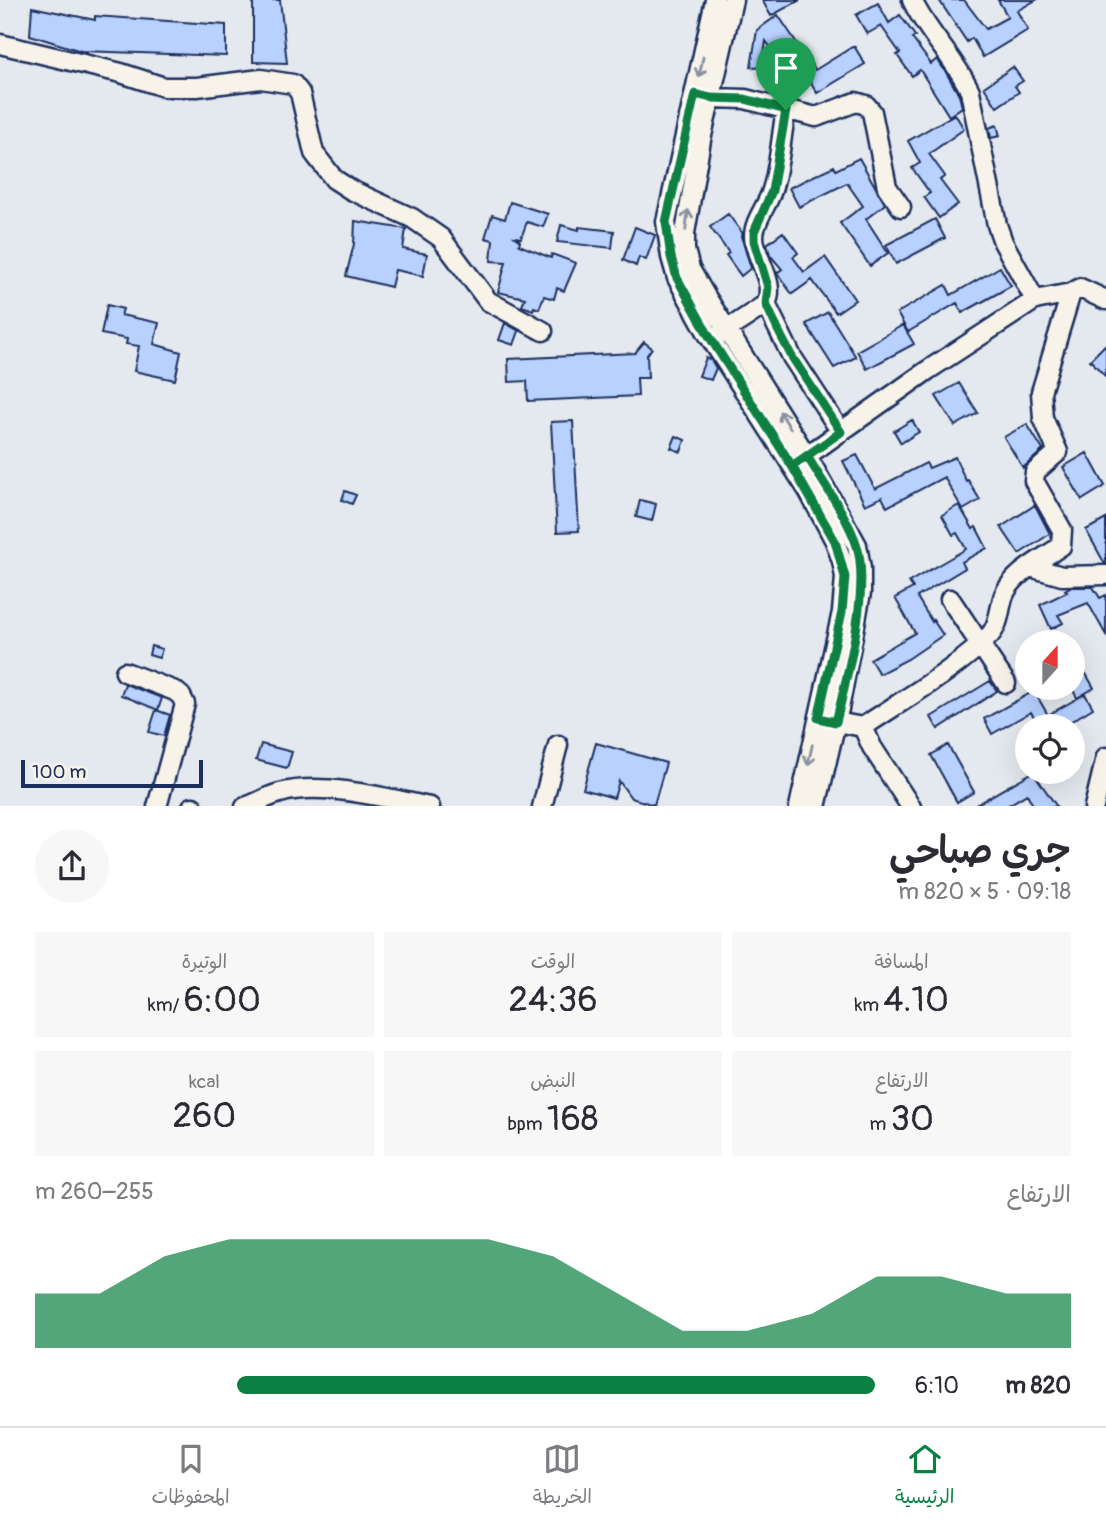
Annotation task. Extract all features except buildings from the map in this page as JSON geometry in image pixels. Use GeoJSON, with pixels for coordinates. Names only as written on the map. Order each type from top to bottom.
{"type":"FeatureCollection","features":[{"type":"Feature","properties":{"kind":"street"},"geometry":{"type":"LineString","coordinates":[[715,0],[688,205],[685,250],[690,269],[728,330],[800,461]]}},
{"type":"Feature","properties":{"kind":"street"},"geometry":{"type":"LineString","coordinates":[[733,0],[666,222],[677,278],[712,340],[853,537],[861,568],[861,593],[827,720],[799,806]]}},
{"type":"Feature","properties":{"kind":"street"},"geometry":{"type":"LineString","coordinates":[[912,0],[919,16],[961,70],[970,91],[997,225],[1003,242],[1035,300]]}},
{"type":"Feature","properties":{"kind":"street"},"geometry":{"type":"LineString","coordinates":[[0,44],[121,73],[164,87],[197,87],[261,79],[293,84],[300,93],[314,153],[334,179],[351,190],[412,218],[441,238],[488,301],[544,331]]}},
{"type":"Feature","properties":{"kind":"street"},"geometry":{"type":"LineString","coordinates":[[703,96],[745,99],[816,117],[856,103],[866,105],[873,112],[887,187],[901,207]]}},
{"type":"Feature","properties":{"kind":"street"},"geometry":{"type":"LineString","coordinates":[[786,110],[772,191],[754,232],[754,241],[768,287],[766,304],[792,357],[841,432]]}},
{"type":"Feature","properties":{"kind":"street"},"geometry":{"type":"LineString","coordinates":[[800,461],[928,370],[1035,300],[1071,293],[1080,288],[1106,300]]}},
{"type":"Feature","properties":{"kind":"street"},"geometry":{"type":"LineString","coordinates":[[827,720],[863,727],[980,645],[997,625],[1008,588],[1030,567],[1061,546],[1062,530],[1034,481],[1035,472],[1058,452],[1043,418],[1041,392],[1071,293]]}},
{"type":"Feature","properties":{"kind":"street"},"geometry":{"type":"LineString","coordinates":[[712,340],[766,304]]}},
{"type":"Feature","properties":{"kind":"street"},"geometry":{"type":"LineString","coordinates":[[1030,567],[1062,576],[1106,575]]}},
{"type":"Feature","properties":{"kind":"street"},"geometry":{"type":"LineString","coordinates":[[950,599],[1006,683]]}},
{"type":"Feature","properties":{"kind":"street"},"geometry":{"type":"LineString","coordinates":[[125,672],[174,691],[181,696],[184,704],[157,806]]}},
{"type":"Feature","properties":{"kind":"street"},"geometry":{"type":"LineString","coordinates":[[816,806],[827,720]]}},
{"type":"Feature","properties":{"kind":"street"},"geometry":{"type":"LineString","coordinates":[[863,727],[872,747],[910,806]]}},
{"type":"Feature","properties":{"kind":"street"},"geometry":{"type":"LineString","coordinates":[[542,806],[558,745]]}},
{"type":"Feature","properties":{"kind":"street"},"geometry":{"type":"LineString","coordinates":[[1094,806],[1106,757]]}},
{"type":"Feature","properties":{"kind":"street"},"geometry":{"type":"LineString","coordinates":[[248,806],[294,790],[349,791],[425,806]]}},
{"type":"Feature","properties":{"kind":"route"},"geometry":{"type":"LineString","coordinates":[[786,110],[745,99],[711,98],[695,94],[666,222],[677,278],[709,336],[792,466],[807,456],[857,545],[861,593],[836,722],[818,718],[842,612],[845,577],[835,541],[792,466],[841,432],[792,357],[766,304],[769,299],[768,287],[754,241],[754,232],[772,191],[786,110]]}}]}
